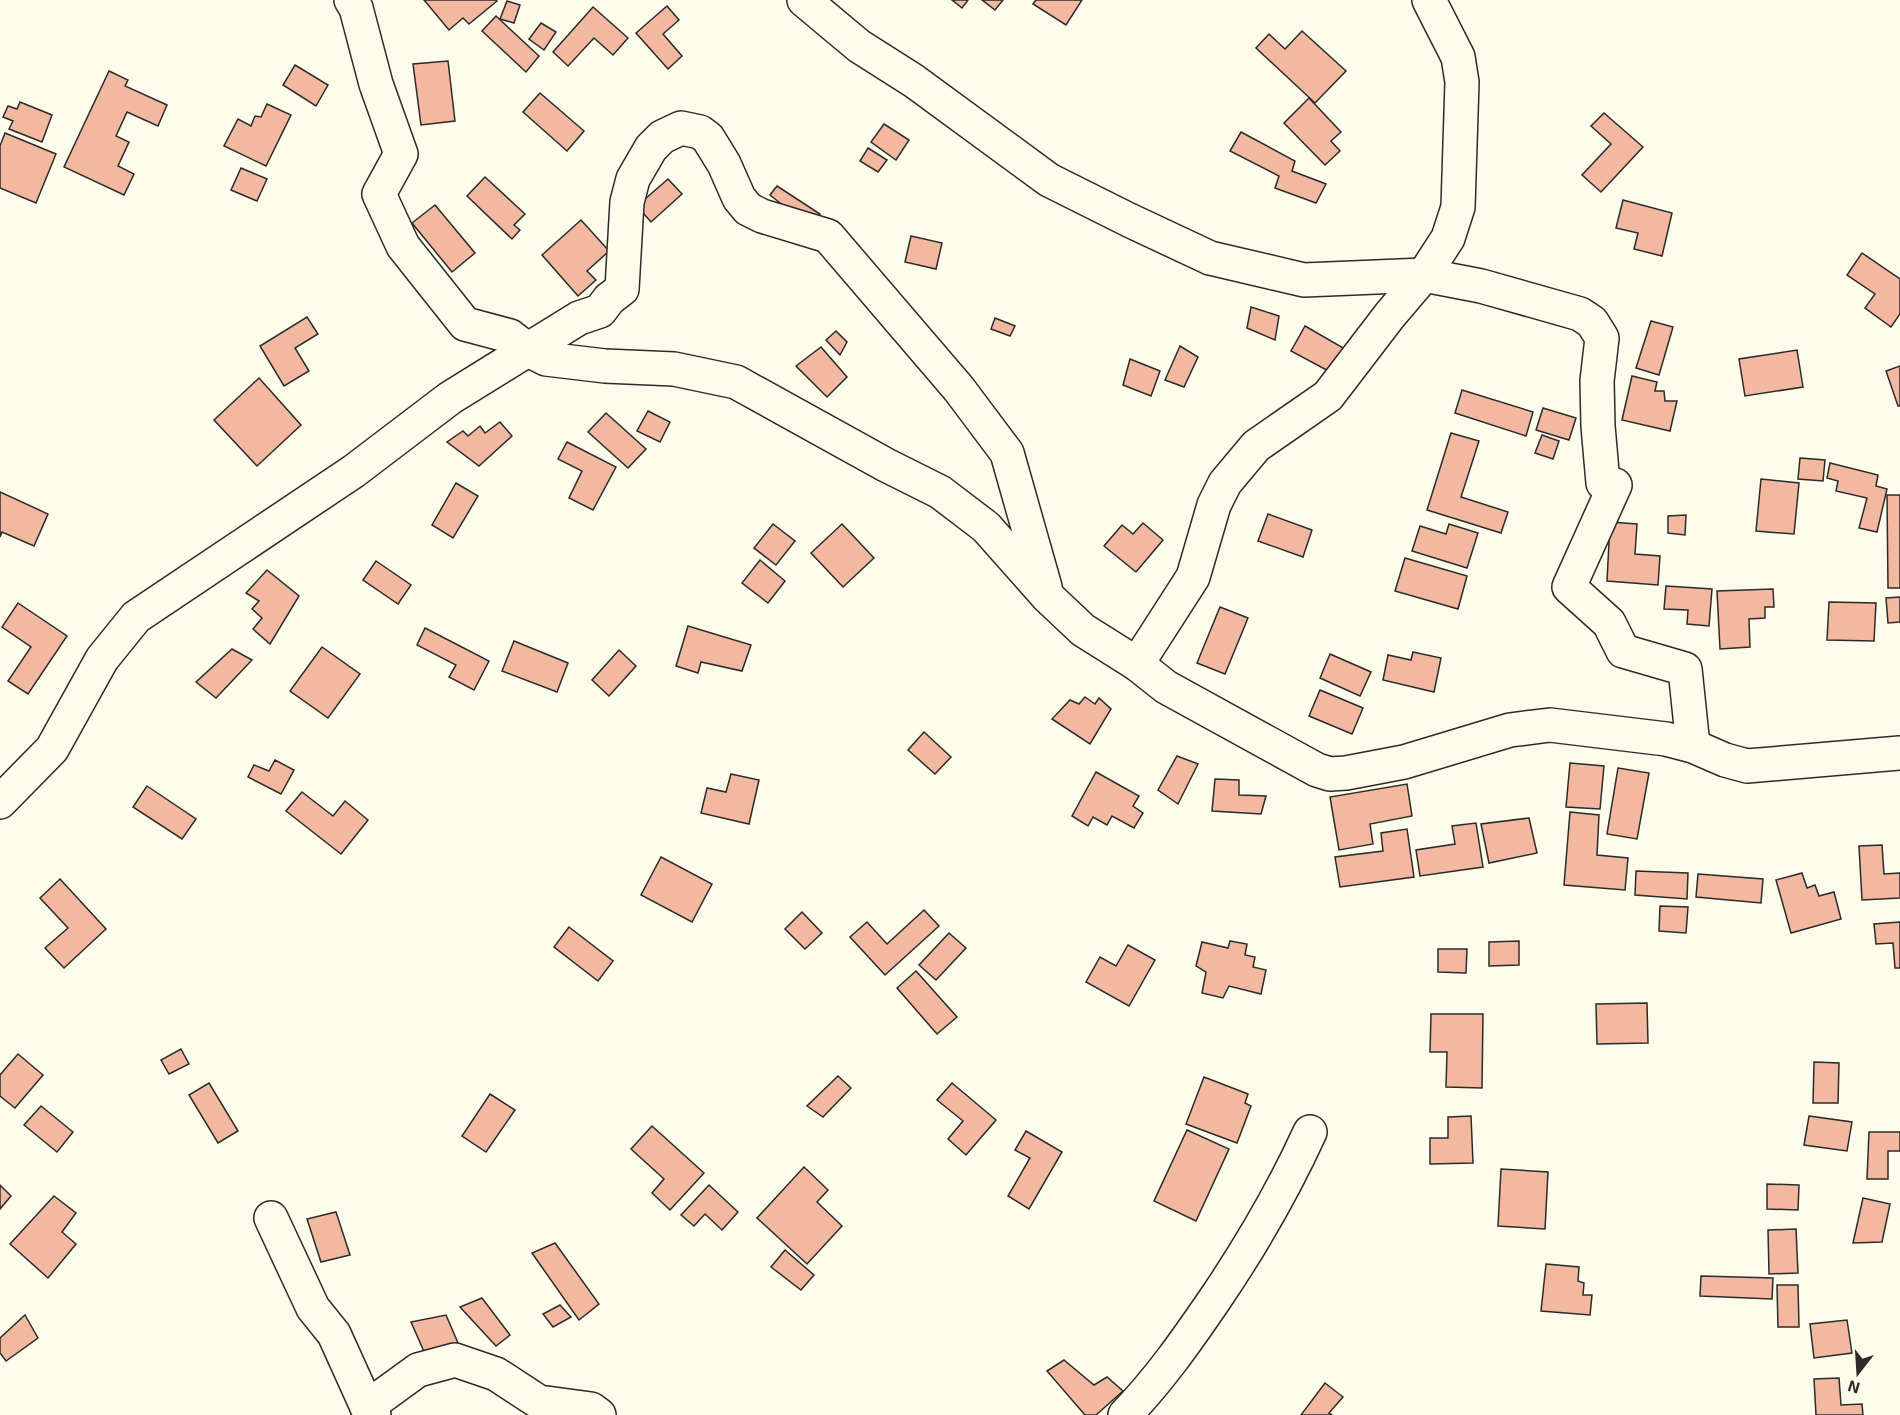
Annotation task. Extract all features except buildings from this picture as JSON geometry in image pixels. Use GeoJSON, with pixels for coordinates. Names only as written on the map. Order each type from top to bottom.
{"type":"FeatureCollection","features":[{"type":"Feature","properties":{"kind":"street"},"geometry":{"type":"LineString","coordinates":[[351,0],[356,8],[376,84],[401,154],[379,194],[403,246],[465,324],[510,336],[528,350],[546,359],[605,366],[674,369],[736,382],[885,465],[940,492],[986,527],[1048,597],[1083,630],[1137,664],[1166,687],[1317,770],[1330,774],[1404,762],[1510,730],[1550,725],[1666,739],[1693,746],[1725,760],[1747,766],[1900,753]]}},
{"type":"Feature","properties":{"kind":"street"},"geometry":{"type":"LineString","coordinates":[[804,0],[859,46],[914,81],[1049,180],[1210,258],[1304,280],[1424,275],[1481,286],[1580,314],[1592,322],[1602,338],[1598,381],[1598,426],[1603,483],[1614,485],[1569,587],[1610,623],[1623,651],[1685,669],[1693,746]]}},
{"type":"Feature","properties":{"kind":"street"},"geometry":{"type":"LineString","coordinates":[[1137,664],[1192,577],[1214,505],[1225,483],[1256,446],[1328,396],[1424,275],[1448,238],[1458,207],[1462,82],[1458,57],[1429,0]]}},
{"type":"Feature","properties":{"kind":"street"},"geometry":{"type":"LineString","coordinates":[[0,802],[52,749],[102,659],[136,618],[354,471],[450,398],[579,318],[600,311],[609,299],[622,289],[627,202],[633,179],[651,148],[662,137],[681,128],[700,132],[708,138],[724,164],[739,198],[748,209],[762,216],[828,236],[966,398],[1007,453],[1048,597]]}},
{"type":"Feature","properties":{"kind":"street"},"geometry":{"type":"LineString","coordinates":[[1125,1415],[1147,1392],[1188,1339],[1248,1250],[1289,1178],[1310,1132]]}},
{"type":"Feature","properties":{"kind":"street"},"geometry":{"type":"LineString","coordinates":[[271,1218],[313,1308],[334,1334],[370,1411],[418,1370],[455,1360],[496,1374],[539,1402],[591,1409],[599,1415]]}}]}
